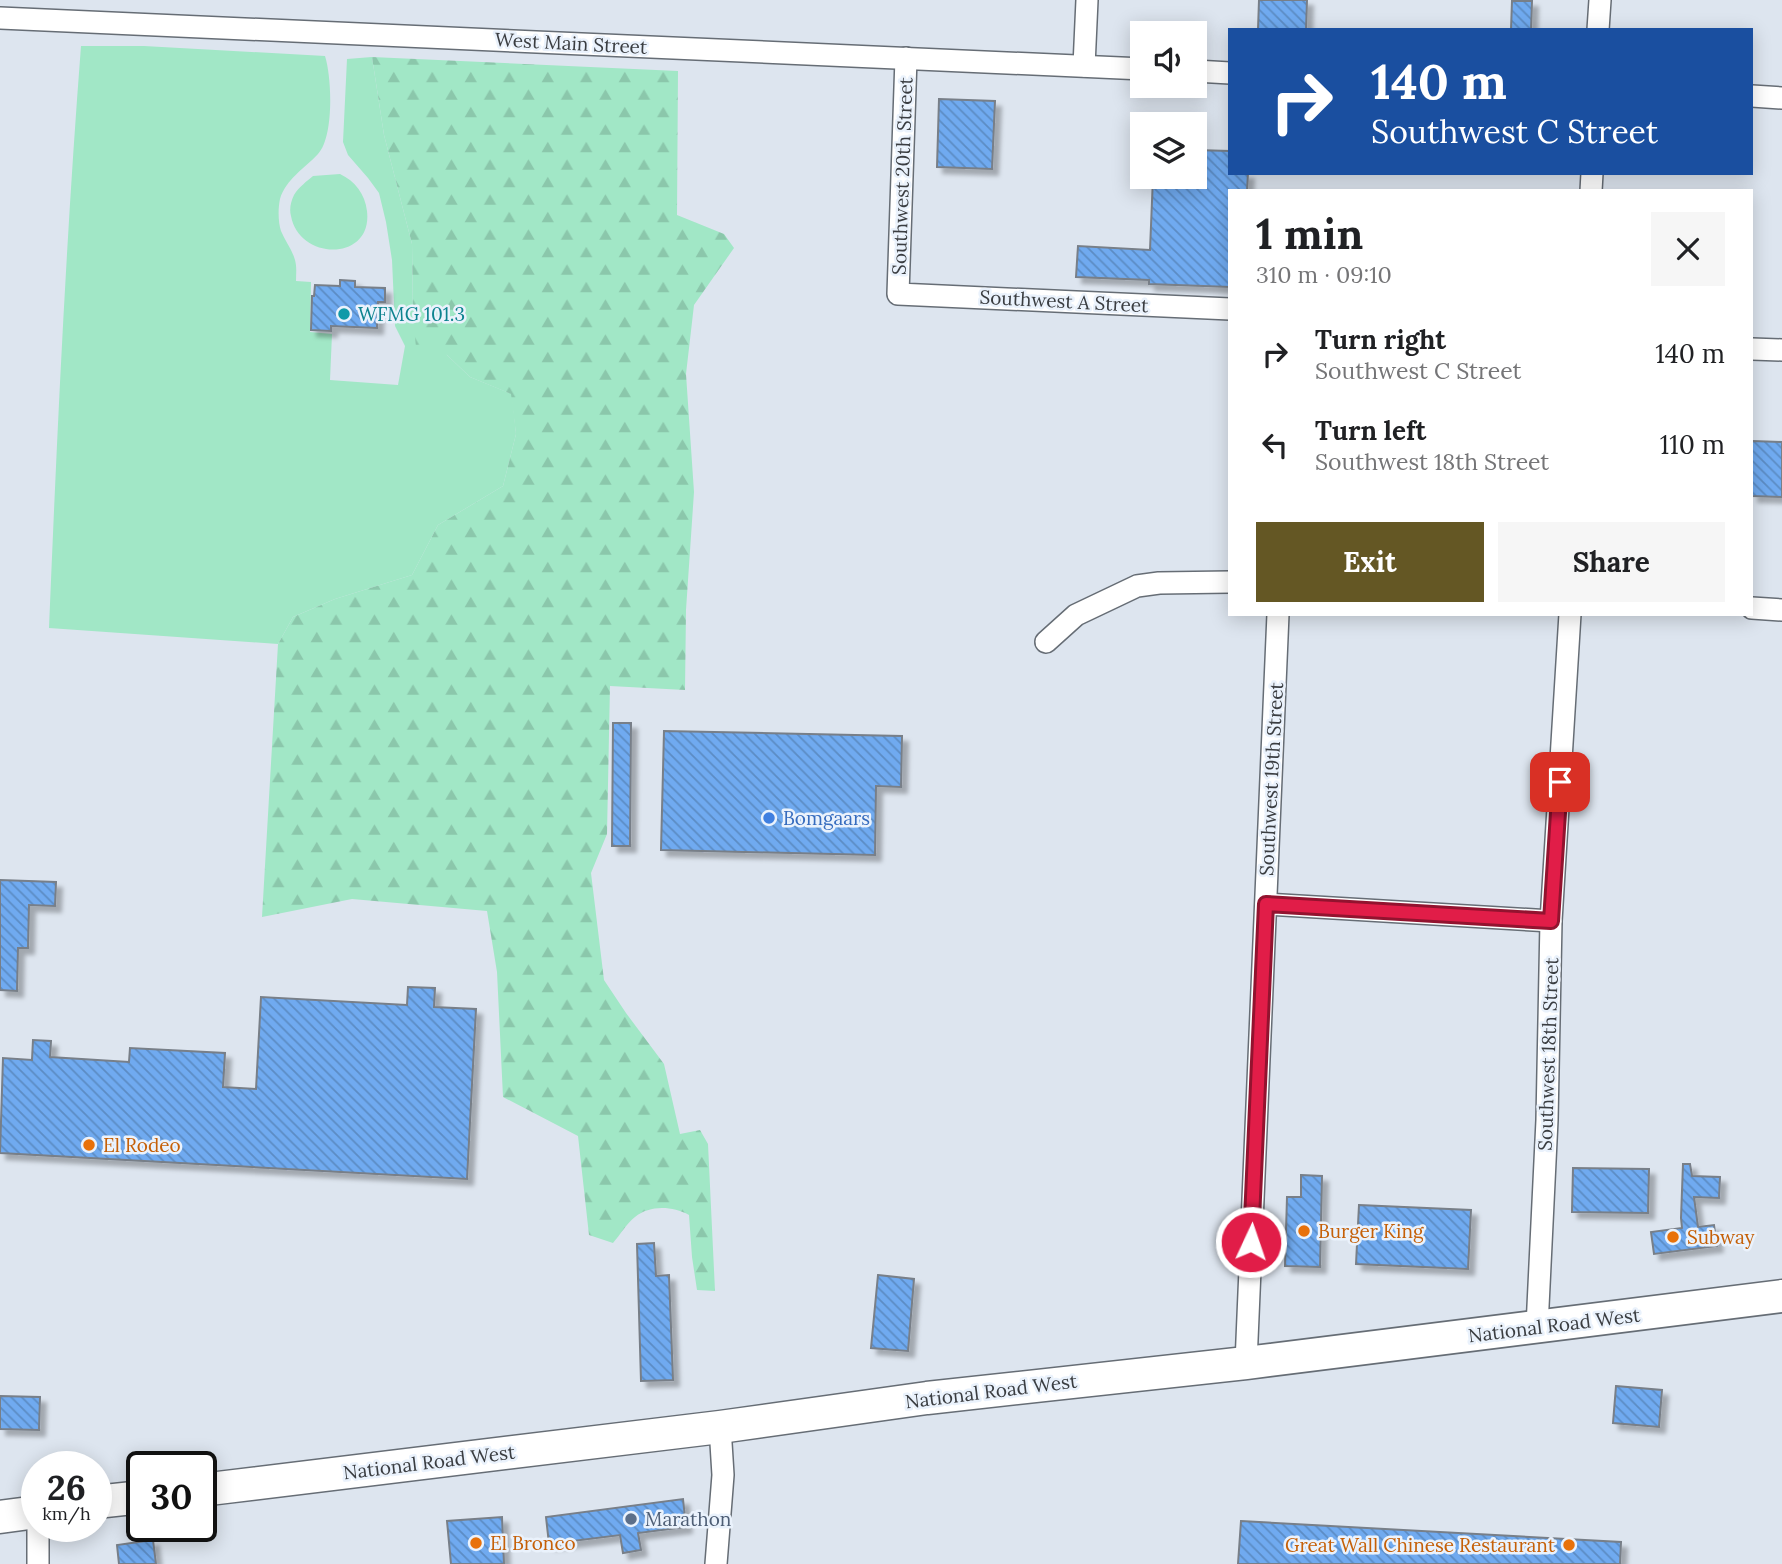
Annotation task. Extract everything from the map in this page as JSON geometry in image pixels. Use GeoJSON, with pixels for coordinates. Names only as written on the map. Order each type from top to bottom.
{"type":"FeatureCollection","features":[{"type":"Feature","properties":{"kind":"main road","name":"National Road West"},"geometry":{"type":"LineString","coordinates":[[217,1487],[720,1427],[927,1398],[1246,1363],[1782,1296]]}},
{"type":"Feature","properties":{"kind":"main road"},"geometry":{"type":"LineString","coordinates":[[0,1517],[21,1514]]}},
{"type":"Feature","properties":{"kind":"street"},"geometry":{"type":"LineString","coordinates":[[1084,66],[1087,0]]}},
{"type":"Feature","properties":{"kind":"street"},"geometry":{"type":"LineString","coordinates":[[1598,28],[1600,0]]}},
{"type":"Feature","properties":{"kind":"street","name":"West Main Street"},"geometry":{"type":"LineString","coordinates":[[14,12],[1130,68]]}},
{"type":"Feature","properties":{"kind":"street","name":"Southwest 20th Street"},"geometry":{"type":"LineString","coordinates":[[898,294],[906,58]]}},
{"type":"Feature","properties":{"kind":"street"},"geometry":{"type":"LineString","coordinates":[[1207,72],[1228,73]]}},
{"type":"Feature","properties":{"kind":"street"},"geometry":{"type":"LineString","coordinates":[[1753,96],[1782,98]]}},
{"type":"Feature","properties":{"kind":"street","name":"Southwest A Street"},"geometry":{"type":"LineString","coordinates":[[898,294],[1228,309]]}},
{"type":"Feature","properties":{"kind":"street"},"geometry":{"type":"LineString","coordinates":[[1753,349],[1782,350]]}},
{"type":"Feature","properties":{"kind":"street"},"geometry":{"type":"LineString","coordinates":[[1046,642],[1076,615],[1137,586],[1228,582]]}},
{"type":"Feature","properties":{"kind":"street"},"geometry":{"type":"LineString","coordinates":[[1753,608],[1782,610]]}},
{"type":"Feature","properties":{"kind":"street","name":"Southwest 19th Street"},"geometry":{"type":"LineString","coordinates":[[1246,1363],[1278,616]]}},
{"type":"Feature","properties":{"kind":"street","name":"Southwest 18th Street"},"geometry":{"type":"LineString","coordinates":[[1537,1327],[1548,1120],[1551,921],[1570,616]]}},
{"type":"Feature","properties":{"kind":"street"},"geometry":{"type":"LineString","coordinates":[[1266,904],[1551,921]]}},
{"type":"Feature","properties":{"kind":"street"},"geometry":{"type":"LineString","coordinates":[[716,1564],[723,1475],[720,1427]]}},
{"type":"Feature","properties":{"kind":"street"},"geometry":{"type":"LineString","coordinates":[[38,1542],[38,1564]]}},
{"type":"Feature","properties":{"kind":"green space"},"geometry":{"type":"Polygon","coordinates":[[[81,46],[144,46],[325,56],[330,92],[327,135],[318,154],[291,180],[283,192],[279,207],[280,227],[295,260],[296,281],[311,282],[310,332],[332,334],[330,380],[398,385],[405,346],[395,326],[392,260],[386,222],[379,193],[348,155],[343,142],[347,59],[372,57],[384,135],[412,244],[413,318],[470,377],[512,394],[516,434],[503,486],[438,525],[412,575],[335,599],[293,617],[278,644],[49,628],[62,337],[81,46]]]}},
{"type":"Feature","properties":{"kind":"green space"},"geometry":{"type":"Polygon","coordinates":[[[372,57],[678,71],[677,215],[724,234],[734,248],[694,305],[686,374],[694,492],[686,610],[685,690],[610,686],[607,834],[591,873],[604,980],[664,1064],[680,1134],[700,1130],[708,1144],[715,1291],[697,1290],[689,1215],[661,1208],[647,1210],[629,1222],[613,1243],[589,1235],[578,1136],[503,1097],[497,972],[487,911],[352,899],[262,917],[278,644],[293,617],[335,599],[412,575],[438,525],[503,486],[516,434],[511,394],[470,377],[447,355],[416,347],[412,244],[384,135],[372,57]]]}},
{"type":"Feature","properties":{"kind":"green space"},"geometry":{"type":"Polygon","coordinates":[[[340,174],[355,184],[362,194],[367,211],[366,228],[359,240],[348,247],[334,250],[320,248],[297,231],[290,213],[291,202],[298,189],[313,176],[340,174]]]}},
{"type":"Feature","properties":{"kind":"building"},"geometry":{"type":"Polygon","coordinates":[[[1259,0],[1307,0],[1306,28],[1258,28],[1259,0]]]}},
{"type":"Feature","properties":{"kind":"building"},"geometry":{"type":"Polygon","coordinates":[[[1512,1],[1532,1],[1531,28],[1511,28],[1512,1]]]}},
{"type":"Feature","properties":{"kind":"building"},"geometry":{"type":"Polygon","coordinates":[[[939,99],[995,101],[992,169],[937,167],[939,99]]]}},
{"type":"Feature","properties":{"kind":"building"},"geometry":{"type":"Polygon","coordinates":[[[1207,150],[1228,151],[1228,175],[1248,175],[1247,189],[1228,189],[1228,287],[1149,284],[1149,280],[1076,277],[1078,246],[1150,250],[1153,189],[1207,189],[1207,150]]]}},
{"type":"Feature","properties":{"kind":"building","name":"WFMG 101.3"},"geometry":{"type":"Polygon","coordinates":[[[340,280],[355,281],[355,287],[385,288],[385,302],[378,302],[377,328],[331,326],[331,331],[311,330],[315,285],[340,286],[340,280]]]}},
{"type":"Feature","properties":{"kind":"building"},"geometry":{"type":"Polygon","coordinates":[[[1753,441],[1782,442],[1782,497],[1753,496],[1753,441]]]}},
{"type":"Feature","properties":{"kind":"building"},"geometry":{"type":"Polygon","coordinates":[[[613,723],[631,723],[630,846],[612,846],[613,723]]]}},
{"type":"Feature","properties":{"kind":"building","name":"Bomgaars"},"geometry":{"type":"Polygon","coordinates":[[[664,731],[902,736],[901,787],[876,786],[875,855],[661,850],[664,731]]]}},
{"type":"Feature","properties":{"kind":"building"},"geometry":{"type":"Polygon","coordinates":[[[0,880],[56,882],[55,906],[29,905],[28,948],[18,948],[17,991],[0,990],[0,880]]]}},
{"type":"Feature","properties":{"kind":"building"},"geometry":{"type":"Polygon","coordinates":[[[408,987],[435,988],[434,1007],[476,1009],[467,1179],[0,1153],[3,1058],[32,1060],[33,1040],[51,1041],[50,1057],[129,1062],[130,1048],[225,1053],[223,1087],[256,1089],[261,997],[407,1005],[408,987]]]}},
{"type":"Feature","properties":{"kind":"building"},"geometry":{"type":"Polygon","coordinates":[[[1683,1164],[1690,1164],[1692,1176],[1720,1177],[1719,1198],[1694,1197],[1698,1227],[1714,1225],[1717,1246],[1654,1254],[1651,1232],[1682,1228],[1683,1164]]]}},
{"type":"Feature","properties":{"kind":"building"},"geometry":{"type":"Polygon","coordinates":[[[1573,1168],[1649,1169],[1648,1213],[1572,1212],[1573,1168]]]}},
{"type":"Feature","properties":{"kind":"building","name":"Burger King"},"geometry":{"type":"Polygon","coordinates":[[[1301,1175],[1322,1176],[1320,1267],[1285,1266],[1287,1197],[1301,1197],[1301,1175]]]}},
{"type":"Feature","properties":{"kind":"building"},"geometry":{"type":"Polygon","coordinates":[[[1359,1205],[1471,1210],[1468,1269],[1356,1264],[1359,1205]]]}},
{"type":"Feature","properties":{"kind":"building"},"geometry":{"type":"Polygon","coordinates":[[[654,1243],[656,1276],[669,1275],[673,1380],[641,1381],[637,1244],[654,1243]]]}},
{"type":"Feature","properties":{"kind":"building"},"geometry":{"type":"Polygon","coordinates":[[[878,1275],[914,1279],[908,1351],[871,1348],[878,1275]]]}},
{"type":"Feature","properties":{"kind":"building"},"geometry":{"type":"Polygon","coordinates":[[[1616,1386],[1662,1390],[1659,1427],[1613,1423],[1616,1386]]]}},
{"type":"Feature","properties":{"kind":"building"},"geometry":{"type":"Polygon","coordinates":[[[0,1396],[40,1397],[39,1430],[0,1429],[0,1396]]]}},
{"type":"Feature","properties":{"kind":"building"},"geometry":{"type":"Polygon","coordinates":[[[683,1499],[686,1527],[638,1533],[641,1550],[623,1553],[620,1535],[549,1544],[546,1517],[683,1499]]]}},
{"type":"Feature","properties":{"kind":"building","name":"El Bronco"},"geometry":{"type":"Polygon","coordinates":[[[502,1517],[504,1564],[451,1564],[447,1521],[502,1517]]]}},
{"type":"Feature","properties":{"kind":"building"},"geometry":{"type":"Polygon","coordinates":[[[1241,1521],[1621,1542],[1620,1564],[1238,1564],[1241,1521]]]}},
{"type":"Feature","properties":{"kind":"building"},"geometry":{"type":"Polygon","coordinates":[[[153,1542],[156,1564],[119,1564],[117,1545],[153,1542]]]}},
{"type":"Feature","properties":{"kind":"place","name":"WFMG 101.3"},"geometry":{"type":"Point","coordinates":[344,314]}},
{"type":"Feature","properties":{"kind":"place","name":"Bomgaars"},"geometry":{"type":"Point","coordinates":[769,818]}},
{"type":"Feature","properties":{"kind":"place","name":"El Rodeo"},"geometry":{"type":"Point","coordinates":[89,1145]}},
{"type":"Feature","properties":{"kind":"place","name":"Burger King"},"geometry":{"type":"Point","coordinates":[1304,1231]}},
{"type":"Feature","properties":{"kind":"place","name":"Subway"},"geometry":{"type":"Point","coordinates":[1673,1237]}},
{"type":"Feature","properties":{"kind":"place","name":"Marathon"},"geometry":{"type":"Point","coordinates":[631,1519]}},
{"type":"Feature","properties":{"kind":"place","name":"El Bronco"},"geometry":{"type":"Point","coordinates":[476,1543]}},
{"type":"Feature","properties":{"kind":"place","name":"Great Wall Chinese Restaurant"},"geometry":{"type":"Point","coordinates":[1569,1545]}},
{"type":"Feature","properties":{"kind":"route"},"geometry":{"type":"LineString","coordinates":[[1251,1242],[1266,904],[1551,921],[1560,782]]}}]}
